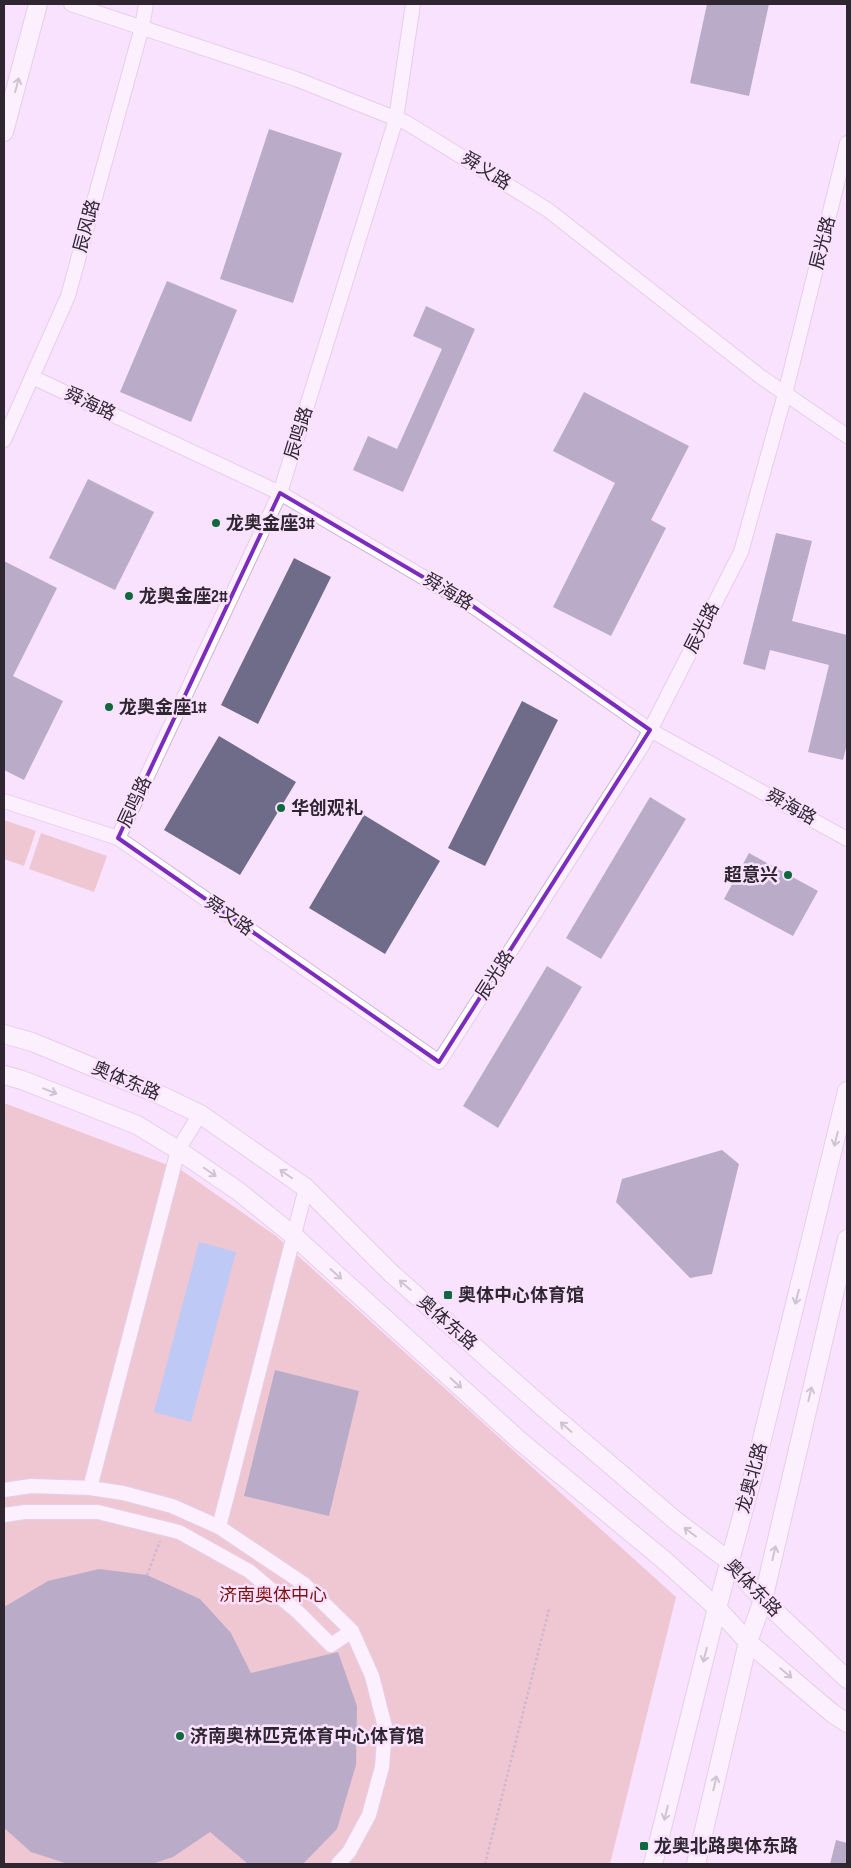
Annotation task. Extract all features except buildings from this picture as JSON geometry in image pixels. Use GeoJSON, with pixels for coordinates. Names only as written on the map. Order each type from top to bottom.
{"type":"FeatureCollection","features":[{"type":"Feature","properties":{"kind":"main road"},"geometry":{"type":"LineString","coordinates":[[4,132],[38,4]]}},
{"type":"Feature","properties":{"kind":"main road","name":"奥体东路"},"geometry":{"type":"LineString","coordinates":[[4,1034],[32,1042],[158,1094],[200,1114],[306,1188],[392,1274],[538,1403],[676,1521],[729,1561],[762,1600],[847,1679]]}},
{"type":"Feature","properties":{"kind":"main road"},"geometry":{"type":"LineString","coordinates":[[4,1075],[22,1080],[137,1125],[178,1150],[238,1191],[294,1236],[520,1441],[664,1560],[717,1608],[748,1642],[832,1713],[847,1723]]}},
{"type":"Feature","properties":{"kind":"main road","name":"龙奥北路"},"geometry":{"type":"LineString","coordinates":[[653,1864],[729,1561],[754,1472],[847,1091]]}},
{"type":"Feature","properties":{"kind":"main road","name":"龙奥北路"},"geometry":{"type":"LineString","coordinates":[[696,1864],[748,1642],[762,1600],[847,1239]]}},
{"type":"Feature","properties":{"kind":"street","name":"舜义路"},"geometry":{"type":"LineString","coordinates":[[72,4],[296,79],[413,127],[548,210],[762,377],[847,436]]}},
{"type":"Feature","properties":{"kind":"street","name":"辰风路"},"geometry":{"type":"LineString","coordinates":[[4,440],[68,296],[142,27],[146,4]]}},
{"type":"Feature","properties":{"kind":"street","name":"辰鸣路"},"geometry":{"type":"LineString","coordinates":[[118,838],[280,493],[396,119],[414,4]]}},
{"type":"Feature","properties":{"kind":"street","name":"辰光路"},"geometry":{"type":"LineString","coordinates":[[439,1062],[642,746],[741,552],[785,394],[847,143]]}},
{"type":"Feature","properties":{"kind":"street","name":"舜海路"},"geometry":{"type":"LineString","coordinates":[[32,377],[280,493],[474,607],[650,730],[847,839]]}},
{"type":"Feature","properties":{"kind":"street","name":"舜文路"},"geometry":{"type":"LineString","coordinates":[[4,801],[118,838],[439,1062]]}},
{"type":"Feature","properties":{"kind":"street"},"geometry":{"type":"LineString","coordinates":[[90,1488],[178,1150],[200,1114]]}},
{"type":"Feature","properties":{"kind":"street"},"geometry":{"type":"LineString","coordinates":[[219,1527],[306,1188]]}},
{"type":"Feature","properties":{"kind":"street"},"geometry":{"type":"LineString","coordinates":[[4,1490],[31,1486],[90,1488],[123,1493],[172,1506],[219,1527],[304,1584],[352,1631],[372,1676],[385,1727],[382,1767],[369,1815],[349,1852],[338,1864]]}},
{"type":"Feature","properties":{"kind":"street"},"geometry":{"type":"LineString","coordinates":[[4,1516],[25,1512],[98,1512],[179,1532],[249,1571],[298,1613],[331,1645],[352,1631]]}},
{"type":"Feature","properties":{"kind":"path"},"geometry":{"type":"LineString","coordinates":[[485,1864],[549,1609]]}},
{"type":"Feature","properties":{"kind":"highlighted area"},"geometry":{"type":"Polygon","coordinates":[[[280,493],[474,607],[650,730],[439,1062],[118,838],[280,493]]]}},
{"type":"Feature","properties":{"kind":"green space"},"geometry":{"type":"Polygon","coordinates":[[[4,820],[36,831],[24,866],[4,859],[4,820]]]}},
{"type":"Feature","properties":{"kind":"green space"},"geometry":{"type":"Polygon","coordinates":[[[41,833],[107,856],[94,892],[29,869],[41,833]]]}},
{"type":"Feature","properties":{"kind":"green space","name":"济南奥体中心"},"geometry":{"type":"Polygon","coordinates":[[[4,1103],[181,1170],[276,1236],[676,1597],[610,1864],[4,1864],[4,1103]]]}},
{"type":"Feature","properties":{"kind":"water"},"geometry":{"type":"Polygon","coordinates":[[[199,1242],[236,1252],[191,1422],[154,1412],[199,1242]]]}},
{"type":"Feature","properties":{"kind":"place","name":"龙奥金座3#"},"geometry":{"type":"Point","coordinates":[216,523]}},
{"type":"Feature","properties":{"kind":"place","name":"龙奥金座2#"},"geometry":{"type":"Point","coordinates":[129,596]}},
{"type":"Feature","properties":{"kind":"place","name":"龙奥金座1#"},"geometry":{"type":"Point","coordinates":[109,707]}},
{"type":"Feature","properties":{"kind":"place","name":"华创观礼"},"geometry":{"type":"Point","coordinates":[281,808]}},
{"type":"Feature","properties":{"kind":"place","name":"超意兴"},"geometry":{"type":"Point","coordinates":[788,875]}},
{"type":"Feature","properties":{"kind":"place","name":"奥体中心体育馆"},"geometry":{"type":"Point","coordinates":[448,1295]}},
{"type":"Feature","properties":{"kind":"place","name":"济南奥林匹克体育中心体育馆"},"geometry":{"type":"Point","coordinates":[180,1736]}},
{"type":"Feature","properties":{"kind":"place","name":"龙奥北路奥体东路"},"geometry":{"type":"Point","coordinates":[644,1846]}}]}
